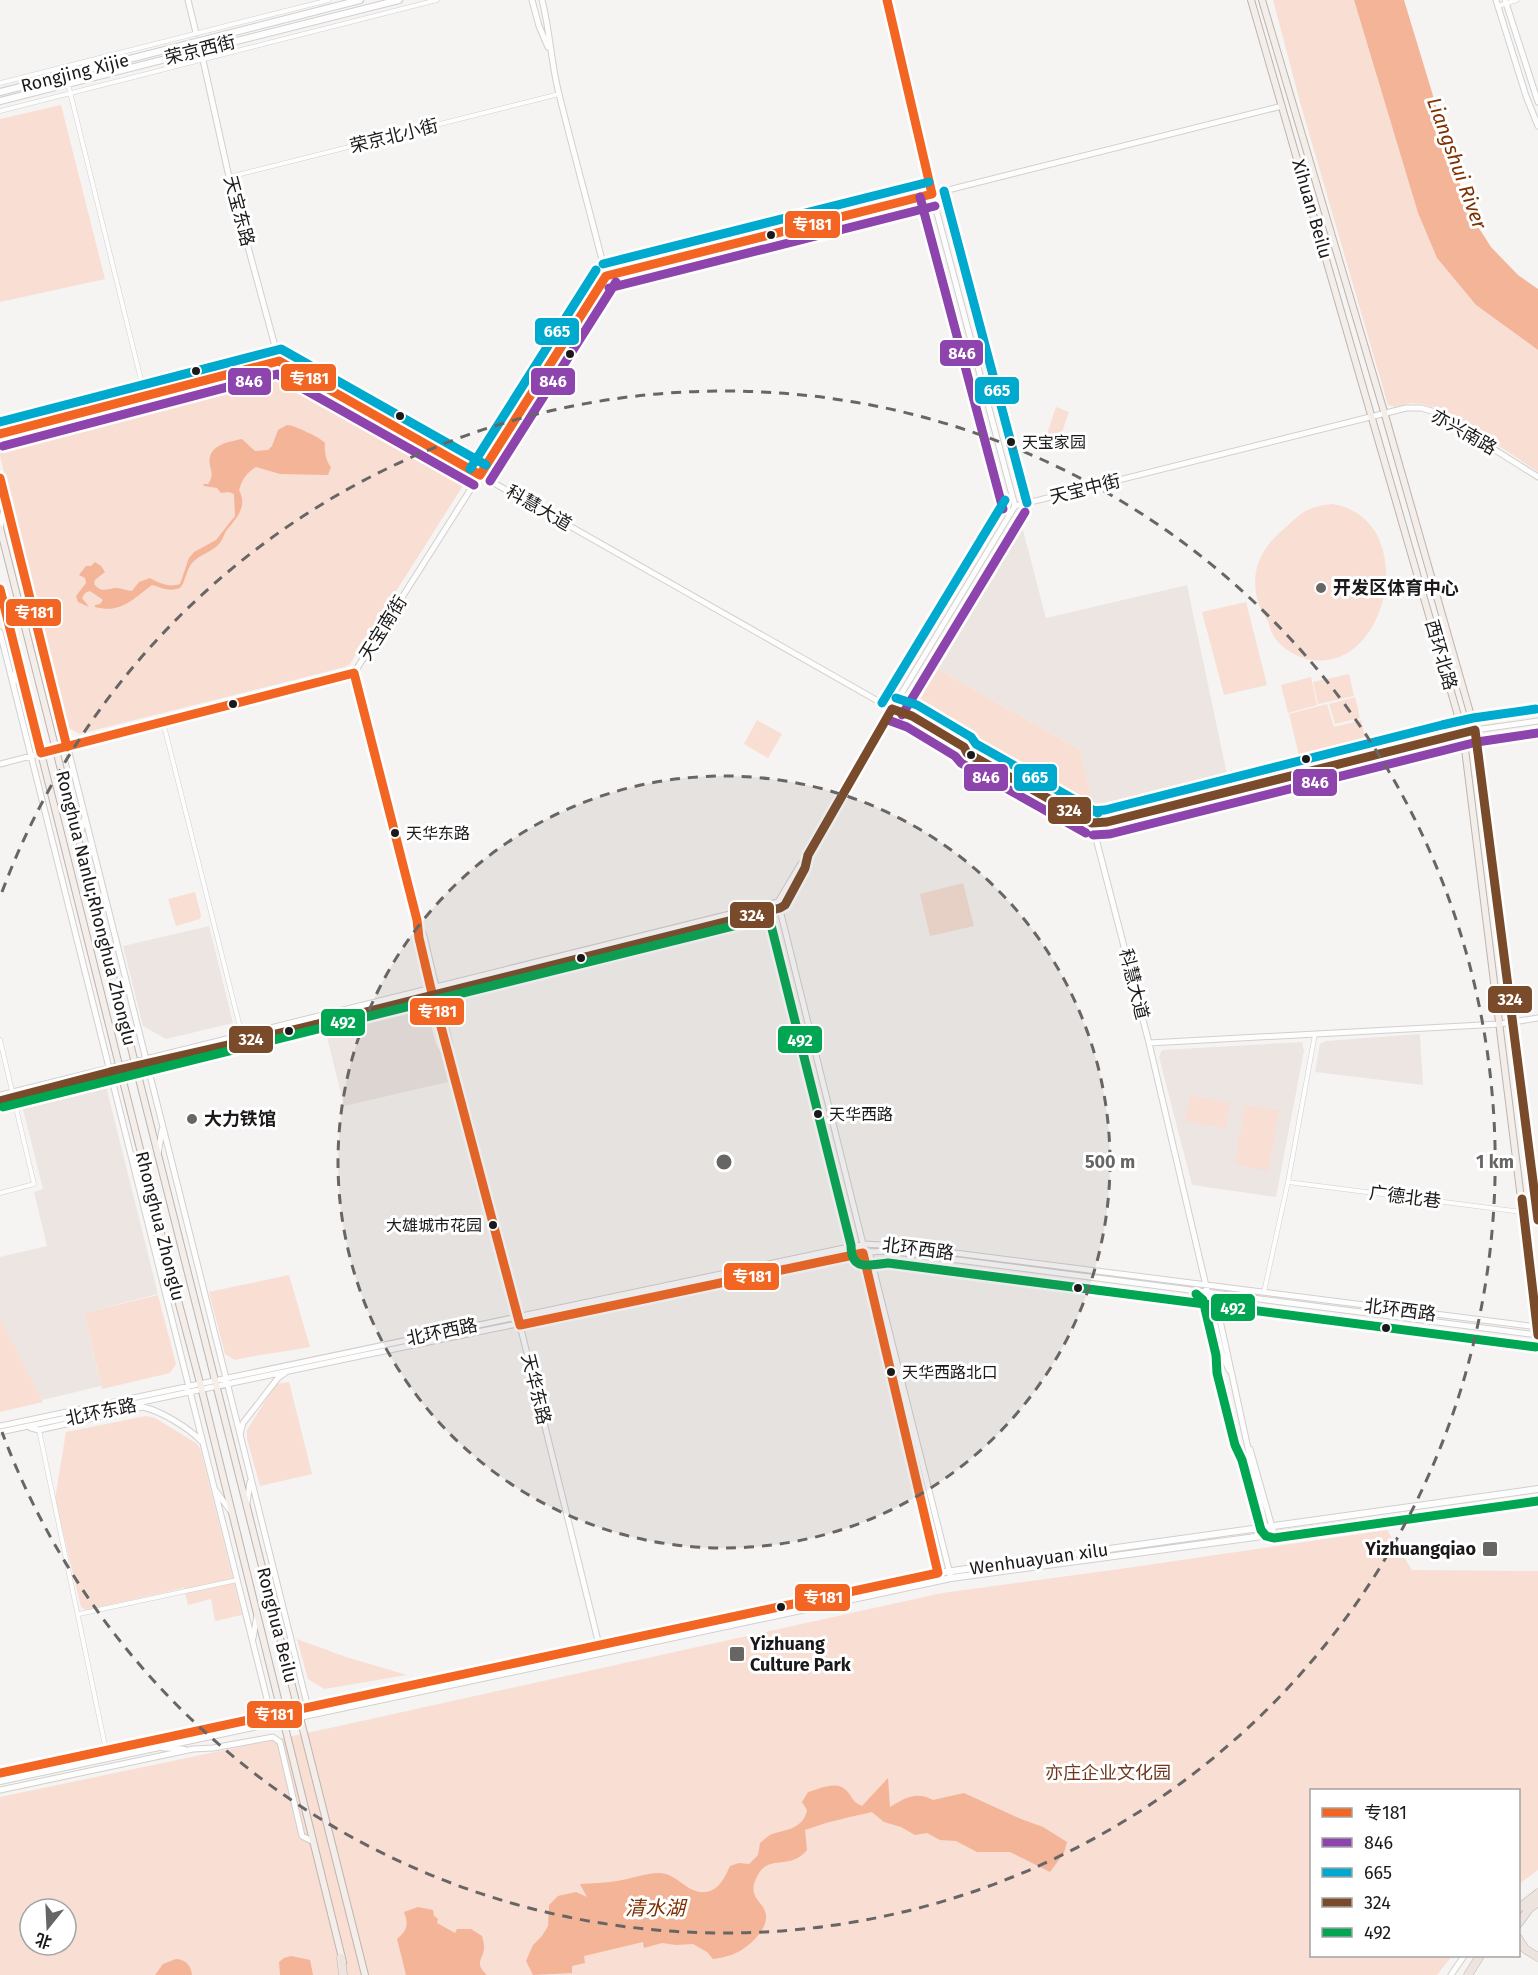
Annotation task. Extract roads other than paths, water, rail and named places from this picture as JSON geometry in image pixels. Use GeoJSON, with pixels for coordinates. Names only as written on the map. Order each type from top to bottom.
{"type":"FeatureCollection","features":[{"type":"Feature","properties":{"kind":"highway"},"geometry":{"type":"LineString","coordinates":[[1520,1907],[1538,1893]]}},
{"type":"Feature","properties":{"kind":"highway"},"geometry":{"type":"LineString","coordinates":[[1520,1921],[1538,1902]]}},
{"type":"Feature","properties":{"kind":"highway"},"geometry":{"type":"LineString","coordinates":[[1520,1941],[1525,1949],[1538,1957]]}},
{"type":"Feature","properties":{"kind":"highway"},"geometry":{"type":"LineString","coordinates":[[1468,1975],[1479,1957]]}},
{"type":"Feature","properties":{"kind":"highway"},"geometry":{"type":"LineString","coordinates":[[342,1958],[344,1975]]}},
{"type":"Feature","properties":{"kind":"main road","name":"Rongjing Xijie"},"geometry":{"type":"LineString","coordinates":[[0,92],[360,0]]}},
{"type":"Feature","properties":{"kind":"main road","name":"荣京西街"},"geometry":{"type":"LineString","coordinates":[[0,101],[399,0]]}},
{"type":"Feature","properties":{"kind":"main road","name":"Xihuan Beilu"},"geometry":{"type":"LineString","coordinates":[[1251,0],[1371,418]]}},
{"type":"Feature","properties":{"kind":"main road","name":"Xihuan Beilu"},"geometry":{"type":"LineString","coordinates":[[1262,0],[1385,415]]}},
{"type":"Feature","properties":{"kind":"main road","name":"西环北路"},"geometry":{"type":"LineString","coordinates":[[1385,415],[1475,730],[1538,1220]]}},
{"type":"Feature","properties":{"kind":"main road","name":"西环北路"},"geometry":{"type":"LineString","coordinates":[[1371,418],[1463,733],[1538,1335]]}},
{"type":"Feature","properties":{"kind":"main road","name":"Ronghua Nanlu;Rhonghua Zhonglu"},"geometry":{"type":"LineString","coordinates":[[0,528],[215,1380]]}},
{"type":"Feature","properties":{"kind":"main road","name":"Ronghua Nanlu;Rhonghua Zhonglu"},"geometry":{"type":"LineString","coordinates":[[0,589],[120,1067]]}},
{"type":"Feature","properties":{"kind":"main road","name":"Rhonghua Zhonglu"},"geometry":{"type":"LineString","coordinates":[[120,1067],[200,1383]]}},
{"type":"Feature","properties":{"kind":"main road","name":"Ronghua Beilu"},"geometry":{"type":"LineString","coordinates":[[215,1380],[365,1975]]}},
{"type":"Feature","properties":{"kind":"main road","name":"Ronghua Beilu"},"geometry":{"type":"LineString","coordinates":[[200,1383],[342,1958]]}},
{"type":"Feature","properties":{"kind":"main road","name":"Wenhuayuan xilu"},"geometry":{"type":"LineString","coordinates":[[0,1773],[599,1645],[939,1576],[1538,1489]]}},
{"type":"Feature","properties":{"kind":"main road","name":"Wenhuayuan xilu"},"geometry":{"type":"LineString","coordinates":[[950,1574],[1538,1498]]}},
{"type":"Feature","properties":{"kind":"main road","name":"Wenhuayuan xilu"},"geometry":{"type":"LineString","coordinates":[[0,1781],[601,1653],[939,1576]]}},
{"type":"Feature","properties":{"kind":"street"},"geometry":{"type":"LineString","coordinates":[[188,0],[196,33]]}},
{"type":"Feature","properties":{"kind":"street"},"geometry":{"type":"LineString","coordinates":[[0,83],[329,0]]}},
{"type":"Feature","properties":{"kind":"street"},"geometry":{"type":"LineString","coordinates":[[0,111],[437,0]]}},
{"type":"Feature","properties":{"kind":"street"},"geometry":{"type":"LineString","coordinates":[[532,0],[549,51],[606,276],[1282,106]]}},
{"type":"Feature","properties":{"kind":"street"},"geometry":{"type":"LineString","coordinates":[[542,0],[548,21],[549,51]]}},
{"type":"Feature","properties":{"kind":"street"},"geometry":{"type":"LineString","coordinates":[[887,0],[932,194],[1015,506],[800,865],[779,905],[862,1244],[939,1576]]}},
{"type":"Feature","properties":{"kind":"street"},"geometry":{"type":"LineString","coordinates":[[1517,0],[1497,3],[1526,96],[1538,126]]}},
{"type":"Feature","properties":{"kind":"street"},"geometry":{"type":"LineString","coordinates":[[1506,2],[1538,102]]}},
{"type":"Feature","properties":{"kind":"street","name":"天宝东路"},"geometry":{"type":"LineString","coordinates":[[203,60],[229,177],[279,361]]}},
{"type":"Feature","properties":{"kind":"street"},"geometry":{"type":"LineString","coordinates":[[68,84],[145,396]]}},
{"type":"Feature","properties":{"kind":"street","name":"荣京北小街"},"geometry":{"type":"LineString","coordinates":[[229,177],[559,94]]}},
{"type":"Feature","properties":{"kind":"street","name":"天宝南街"},"geometry":{"type":"LineString","coordinates":[[0,764],[354,673],[606,276]]}},
{"type":"Feature","properties":{"kind":"street"},"geometry":{"type":"LineString","coordinates":[[0,434],[279,361]]}},
{"type":"Feature","properties":{"kind":"street","name":"科慧大道"},"geometry":{"type":"LineString","coordinates":[[279,361],[892,710],[917,727],[1092,823],[1149,1043],[1222,1354],[1229,1370],[1247,1442],[1253,1456],[1271,1534]]}},
{"type":"Feature","properties":{"kind":"street","name":"亦兴南路"},"geometry":{"type":"LineString","coordinates":[[1385,415],[1406,408],[1420,408],[1435,412],[1538,477]]}},
{"type":"Feature","properties":{"kind":"street","name":"天宝中街"},"geometry":{"type":"LineString","coordinates":[[1015,506],[1385,415]]}},
{"type":"Feature","properties":{"kind":"street"},"geometry":{"type":"LineString","coordinates":[[0,478],[308,1708],[300,1718]]}},
{"type":"Feature","properties":{"kind":"street"},"geometry":{"type":"LineString","coordinates":[[0,528],[5,500]]}},
{"type":"Feature","properties":{"kind":"street"},"geometry":{"type":"LineString","coordinates":[[0,632],[271,1715],[283,1722]]}},
{"type":"Feature","properties":{"kind":"street"},"geometry":{"type":"LineString","coordinates":[[13,685],[18,662]]}},
{"type":"Feature","properties":{"kind":"street","name":"天华东路"},"geometry":{"type":"LineString","coordinates":[[354,673],[417,920],[419,938],[449,1038],[450,1055],[518,1316],[601,1653]]}},
{"type":"Feature","properties":{"kind":"street"},"geometry":{"type":"LineString","coordinates":[[1092,823],[1107,822],[1475,730],[1538,721]]}},
{"type":"Feature","properties":{"kind":"street"},"geometry":{"type":"LineString","coordinates":[[163,722],[242,1036]]}},
{"type":"Feature","properties":{"kind":"street"},"geometry":{"type":"LineString","coordinates":[[79,840],[85,815]]}},
{"type":"Feature","properties":{"kind":"street"},"geometry":{"type":"LineString","coordinates":[[146,1061],[779,905]]}},
{"type":"Feature","properties":{"kind":"street"},"geometry":{"type":"LineString","coordinates":[[91,995],[97,974]]}},
{"type":"Feature","properties":{"kind":"street"},"geometry":{"type":"LineString","coordinates":[[0,1095],[14,1094],[242,1036],[434,991]]}},
{"type":"Feature","properties":{"kind":"street"},"geometry":{"type":"LineString","coordinates":[[1149,1043],[1500,1024],[1538,1018]]}},
{"type":"Feature","properties":{"kind":"street"},"geometry":{"type":"LineString","coordinates":[[1264,1293],[1288,1182],[1314,1034]]}},
{"type":"Feature","properties":{"kind":"street"},"geometry":{"type":"LineString","coordinates":[[0,1040],[34,1184],[0,1193]]}},
{"type":"Feature","properties":{"kind":"street"},"geometry":{"type":"LineString","coordinates":[[0,1101],[14,1094]]}},
{"type":"Feature","properties":{"kind":"street"},"geometry":{"type":"LineString","coordinates":[[158,1155],[163,1128]]}},
{"type":"Feature","properties":{"kind":"street","name":"广德北巷"},"geometry":{"type":"LineString","coordinates":[[1288,1182],[1523,1212]]}},
{"type":"Feature","properties":{"kind":"street"},"geometry":{"type":"LineString","coordinates":[[862,1244],[870,1252],[950,1574]]}},
{"type":"Feature","properties":{"kind":"street","name":"北环西路"},"geometry":{"type":"LineString","coordinates":[[200,1383],[862,1244],[910,1248],[1538,1327]]}},
{"type":"Feature","properties":{"kind":"street","name":"北环西路"},"geometry":{"type":"LineString","coordinates":[[202,1391],[287,1371],[863,1253],[888,1251],[1538,1335]]}},
{"type":"Feature","properties":{"kind":"street"},"geometry":{"type":"LineString","coordinates":[[169,1308],[174,1285]]}},
{"type":"Feature","properties":{"kind":"street"},"geometry":{"type":"LineString","coordinates":[[1206,1286],[1214,1294]]}},
{"type":"Feature","properties":{"kind":"street","name":"科慧大道"},"geometry":{"type":"LineString","coordinates":[[1214,1294],[1228,1353],[1229,1370]]}},
{"type":"Feature","properties":{"kind":"street"},"geometry":{"type":"LineString","coordinates":[[240,1434],[243,1424],[278,1378],[287,1371]]}},
{"type":"Feature","properties":{"kind":"street","name":"北环东路"},"geometry":{"type":"LineString","coordinates":[[0,1426],[200,1383]]}},
{"type":"Feature","properties":{"kind":"street","name":"北环东路"},"geometry":{"type":"LineString","coordinates":[[0,1432],[202,1391]]}},
{"type":"Feature","properties":{"kind":"street"},"geometry":{"type":"LineString","coordinates":[[28,1427],[39,1430],[143,1407],[152,1409],[193,1432],[202,1442]]}},
{"type":"Feature","properties":{"kind":"street"},"geometry":{"type":"LineString","coordinates":[[39,1430],[106,1750]]}},
{"type":"Feature","properties":{"kind":"street"},"geometry":{"type":"LineString","coordinates":[[246,1505],[250,1480]]}},
{"type":"Feature","properties":{"kind":"street"},"geometry":{"type":"LineString","coordinates":[[213,1487],[232,1513]]}},
{"type":"Feature","properties":{"kind":"street"},"geometry":{"type":"LineString","coordinates":[[79,1614],[237,1580]]}},
{"type":"Feature","properties":{"kind":"street"},"geometry":{"type":"LineString","coordinates":[[252,1641],[257,1616]]}},
{"type":"Feature","properties":{"kind":"street"},"geometry":{"type":"LineString","coordinates":[[162,1748],[213,1748],[273,1737],[279,1741],[302,1836],[312,1841]]}},
{"type":"Feature","properties":{"kind":"street"},"geometry":{"type":"LineString","coordinates":[[0,1790],[193,1749]]}},
{"type":"Feature","properties":{"kind":"street"},"geometry":{"type":"LineString","coordinates":[[1451,1975],[1463,1957]]}},
{"type":"Feature","properties":{"kind":"water"},"geometry":{"type":"Polygon","coordinates":[[[1354,0],[1404,0],[1468,211],[1491,247],[1518,275],[1538,289],[1538,350],[1476,305],[1437,258],[1418,213],[1354,0]]]}},
{"type":"Feature","properties":{"kind":"water"},"geometry":{"type":"Polygon","coordinates":[[[287,425],[307,432],[325,443],[326,456],[331,467],[328,475],[280,474],[256,467],[247,474],[240,486],[242,502],[237,517],[219,544],[192,563],[180,588],[169,590],[152,585],[126,604],[112,608],[95,607],[103,600],[90,591],[82,598],[89,607],[78,602],[76,596],[86,583],[85,578],[79,575],[86,566],[91,566],[95,562],[105,572],[95,580],[94,584],[102,590],[117,588],[132,591],[139,582],[150,578],[168,585],[180,584],[189,558],[194,552],[216,540],[235,516],[234,494],[221,493],[217,488],[203,484],[208,484],[211,477],[211,453],[219,446],[242,439],[255,451],[268,450],[278,430],[287,425]]]}},
{"type":"Feature","properties":{"kind":"water","name":"清水湖"},"geometry":{"type":"Polygon","coordinates":[[[888,1778],[890,1807],[916,1796],[933,1800],[964,1793],[1043,1827],[1067,1842],[1064,1853],[1050,1872],[1010,1852],[977,1852],[956,1841],[940,1840],[927,1833],[915,1835],[901,1827],[884,1822],[872,1812],[805,1830],[807,1850],[801,1856],[794,1860],[769,1865],[759,1873],[753,1888],[756,1898],[765,1910],[766,1921],[755,1940],[737,1953],[713,1959],[707,1952],[693,1944],[662,1943],[644,1948],[643,1942],[584,1956],[585,1963],[572,1966],[572,1973],[533,1975],[526,1961],[533,1945],[548,1926],[549,1905],[558,1896],[576,1892],[587,1897],[580,1884],[612,1882],[659,1873],[671,1876],[693,1890],[710,1891],[721,1883],[730,1866],[739,1863],[749,1864],[758,1855],[760,1843],[772,1834],[794,1827],[802,1821],[807,1810],[802,1802],[808,1792],[827,1786],[842,1787],[854,1801],[862,1806],[888,1778]]]}},
{"type":"Feature","properties":{"kind":"water"},"geometry":{"type":"Polygon","coordinates":[[[418,1907],[433,1910],[434,1916],[438,1919],[437,1923],[455,1933],[457,1929],[471,1929],[482,1936],[484,1951],[480,1964],[487,1975],[406,1975],[397,1939],[406,1927],[404,1912],[418,1907]]]}},
{"type":"Feature","properties":{"kind":"water"},"geometry":{"type":"Polygon","coordinates":[[[291,1956],[310,1960],[313,1975],[280,1975],[279,1962],[291,1956]]]}},
{"type":"Feature","properties":{"kind":"water"},"geometry":{"type":"Polygon","coordinates":[[[176,1959],[187,1964],[192,1975],[155,1975],[163,1964],[176,1959]]]}},
{"type":"Feature","properties":{"kind":"place","name":"天宝家园"},"geometry":{"type":"Point","coordinates":[1011,442]}},
{"type":"Feature","properties":{"kind":"place","name":"开发区体育中心"},"geometry":{"type":"Point","coordinates":[1321,588]}},
{"type":"Feature","properties":{"kind":"place","name":"天华东路"},"geometry":{"type":"Point","coordinates":[395,833]}},
{"type":"Feature","properties":{"kind":"place","name":"天华西路"},"geometry":{"type":"Point","coordinates":[818,1114]}},
{"type":"Feature","properties":{"kind":"place","name":"大力铁馆"},"geometry":{"type":"Point","coordinates":[192,1119]}},
{"type":"Feature","properties":{"kind":"place","name":"大雄城市花园"},"geometry":{"type":"Point","coordinates":[493,1225]}},
{"type":"Feature","properties":{"kind":"place","name":"天华西路北口"},"geometry":{"type":"Point","coordinates":[891,1372]}},
{"type":"Feature","properties":{"kind":"place","name":"Yizhuangqiao"},"geometry":{"type":"Point","coordinates":[1490,1549]}},
{"type":"Feature","properties":{"kind":"place","name":"Yizhuang Culture Park"},"geometry":{"type":"Point","coordinates":[737,1654]}},
{"type":"Feature","properties":{"kind":"water label","name":"Liangshui River"},"geometry":{"type":"Point","coordinates":[1457,163]}},
{"type":"Feature","properties":{"kind":"park label","name":"亦庄企业文化园"},"geometry":{"type":"Point","coordinates":[1108,1773]}}]}
